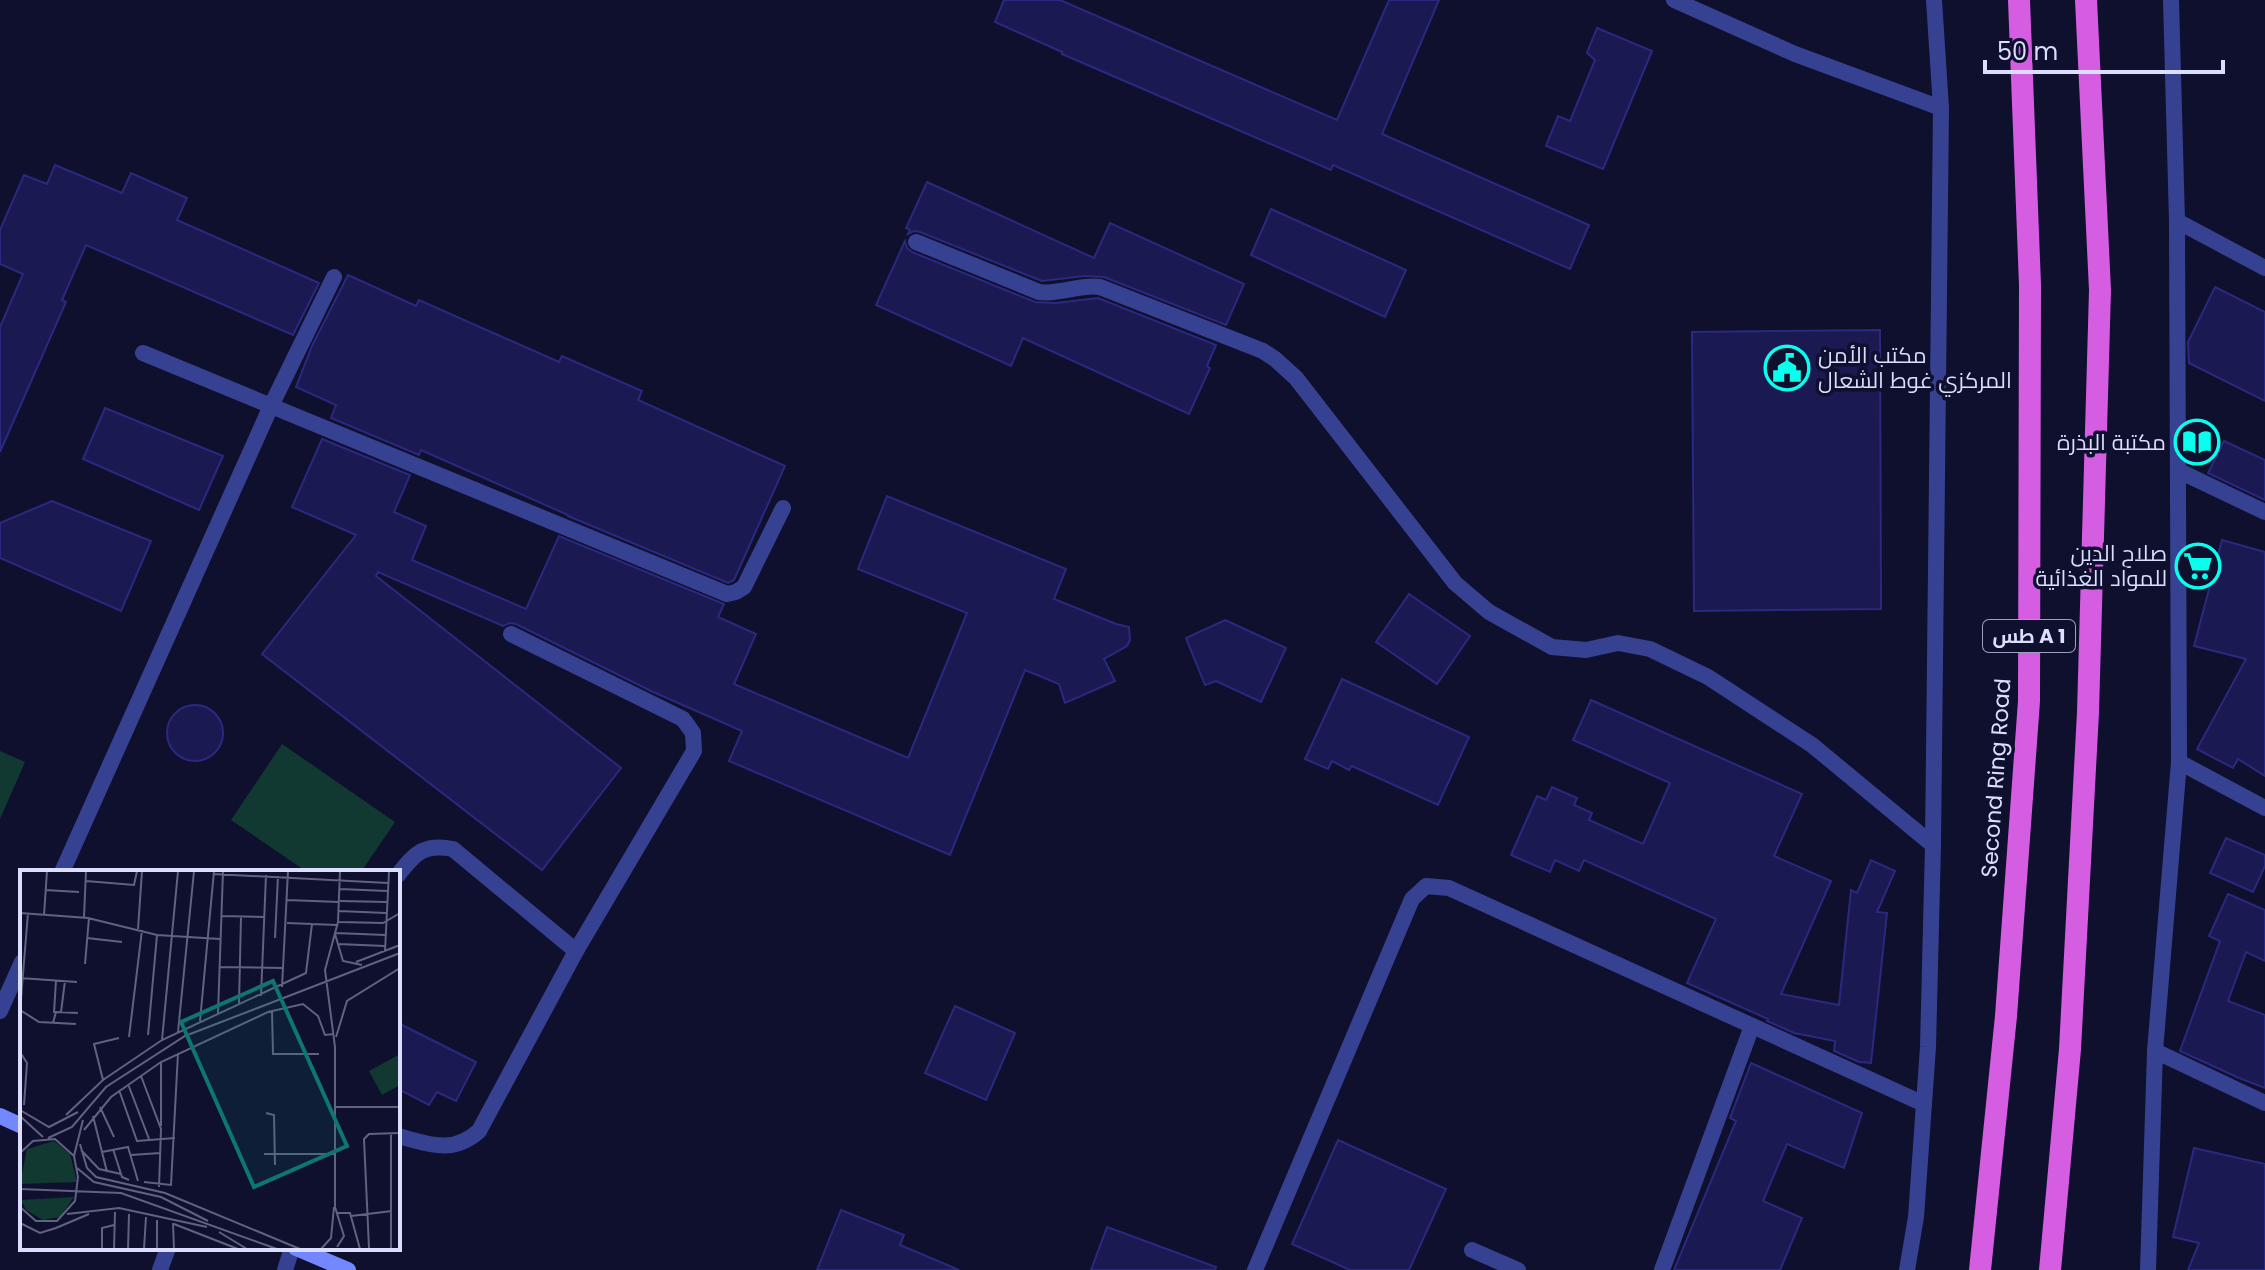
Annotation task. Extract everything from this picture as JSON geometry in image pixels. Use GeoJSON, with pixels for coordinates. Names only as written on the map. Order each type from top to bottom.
{"type":"FeatureCollection","features":[{"type":"Feature","properties":{"kind":"highway","name":"Second Ring Road"},"geometry":{"type":"LineString","coordinates":[[1980,1270],[2006,1016],[2029,701],[2030,285],[2019,0]]}},
{"type":"Feature","properties":{"kind":"highway","name":"طس A 1"},"geometry":{"type":"LineString","coordinates":[[2050,1270],[2070,1049],[2084,788],[2100,290],[2086,0]]}},
{"type":"Feature","properties":{"kind":"main road"},"geometry":{"type":"LineString","coordinates":[[0,1116],[20,1125]]}},
{"type":"Feature","properties":{"kind":"main road"},"geometry":{"type":"LineString","coordinates":[[299,1250],[348,1270]]}},
{"type":"Feature","properties":{"kind":"street"},"geometry":{"type":"LineString","coordinates":[[1674,0],[1795,54],[1941,108]]}},
{"type":"Feature","properties":{"kind":"street"},"geometry":{"type":"LineString","coordinates":[[1907,1270],[1916,1217],[1928,1047],[1933,845],[1941,108],[1934,0]]}},
{"type":"Feature","properties":{"kind":"street"},"geometry":{"type":"LineString","coordinates":[[2148,1270],[2155,1051],[2179,762],[2177,221],[2171,0]]}},
{"type":"Feature","properties":{"kind":"street"},"geometry":{"type":"LineString","coordinates":[[2177,221],[2265,268]]}},
{"type":"Feature","properties":{"kind":"street"},"geometry":{"type":"LineString","coordinates":[[916,242],[1039,292],[1050,294],[1081,286],[1100,287],[1263,351],[1296,378],[1455,583],[1489,612],[1552,647],[1586,650],[1618,643],[1650,649],[1708,677],[1812,745],[1933,845]]}},
{"type":"Feature","properties":{"kind":"street"},"geometry":{"type":"LineString","coordinates":[[63,870],[271,406],[334,277]]}},
{"type":"Feature","properties":{"kind":"street"},"geometry":{"type":"LineString","coordinates":[[143,353],[727,594],[744,587],[783,508]]}},
{"type":"Feature","properties":{"kind":"street"},"geometry":{"type":"LineString","coordinates":[[2179,471],[2265,512]]}},
{"type":"Feature","properties":{"kind":"street"},"geometry":{"type":"LineString","coordinates":[[400,1136],[451,1146],[466,1142],[479,1131],[576,951],[694,751],[693,733],[683,719],[511,634]]}},
{"type":"Feature","properties":{"kind":"street"},"geometry":{"type":"LineString","coordinates":[[2179,762],[2265,808]]}},
{"type":"Feature","properties":{"kind":"street"},"geometry":{"type":"LineString","coordinates":[[400,872],[421,850],[437,846],[453,849],[576,951]]}},
{"type":"Feature","properties":{"kind":"street"},"geometry":{"type":"LineString","coordinates":[[1255,1270],[1412,899],[1426,886],[1449,888],[1924,1104]]}},
{"type":"Feature","properties":{"kind":"street"},"geometry":{"type":"LineString","coordinates":[[0,1011],[20,966]]}},
{"type":"Feature","properties":{"kind":"street"},"geometry":{"type":"LineString","coordinates":[[1662,1270],[1752,1026]]}},
{"type":"Feature","properties":{"kind":"street"},"geometry":{"type":"LineString","coordinates":[[2155,1051],[2265,1103]]}},
{"type":"Feature","properties":{"kind":"street"},"geometry":{"type":"LineString","coordinates":[[160,1270],[167,1250]]}},
{"type":"Feature","properties":{"kind":"street"},"geometry":{"type":"LineString","coordinates":[[285,1270],[293,1250]]}},
{"type":"Feature","properties":{"kind":"street"},"geometry":{"type":"LineString","coordinates":[[1472,1250],[1518,1270]]}},
{"type":"Feature","properties":{"kind":"green space"},"geometry":{"type":"Polygon","coordinates":[[[282,744],[395,822],[362,870],[304,870],[231,820],[282,744]]]}},
{"type":"Feature","properties":{"kind":"green space"},"geometry":{"type":"Polygon","coordinates":[[[0,751],[25,762],[0,819],[0,751]]]}},
{"type":"Feature","properties":{"kind":"building"},"geometry":{"type":"Polygon","coordinates":[[[1004,0],[1060,0],[1337,120],[1389,0],[1439,0],[1382,134],[1589,225],[1570,269],[1333,165],[1331,170],[1062,54],[995,22],[1004,0]]]}},
{"type":"Feature","properties":{"kind":"building"},"geometry":{"type":"Polygon","coordinates":[[[1597,28],[1652,51],[1603,169],[1546,146],[1558,116],[1570,121],[1595,60],[1587,53],[1597,28]]]}},
{"type":"Feature","properties":{"kind":"building"},"geometry":{"type":"Polygon","coordinates":[[[55,165],[122,193],[131,173],[187,198],[177,220],[319,283],[293,335],[86,245],[62,300],[66,302],[0,452],[0,327],[23,274],[0,264],[0,230],[24,175],[47,184],[55,165]]]}},
{"type":"Feature","properties":{"kind":"building"},"geometry":{"type":"Polygon","coordinates":[[[927,182],[1094,258],[1110,223],[1244,284],[1226,325],[1104,277],[1042,281],[920,232],[908,234],[910,230],[906,228],[927,182]]]}},
{"type":"Feature","properties":{"kind":"building"},"geometry":{"type":"Polygon","coordinates":[[[1271,209],[1406,270],[1385,317],[1251,255],[1271,209]]]}},
{"type":"Feature","properties":{"kind":"building"},"geometry":{"type":"Polygon","coordinates":[[[905,241],[912,252],[1035,302],[1098,298],[1216,345],[1207,366],[1210,368],[1189,414],[1023,338],[1011,366],[876,305],[905,241]]]}},
{"type":"Feature","properties":{"kind":"building"},"geometry":{"type":"Polygon","coordinates":[[[348,275],[416,306],[419,300],[559,362],[562,356],[642,391],[638,400],[785,466],[734,580],[728,583],[421,450],[419,455],[331,418],[336,405],[296,387],[312,346],[348,275]]]}},
{"type":"Feature","properties":{"kind":"building"},"geometry":{"type":"Polygon","coordinates":[[[2215,287],[2265,312],[2265,401],[2189,363],[2188,342],[2215,287]]]}},
{"type":"Feature","properties":{"kind":"building"},"geometry":{"type":"Polygon","coordinates":[[[1880,330],[1881,609],[1694,611],[1692,332],[1880,330]]]}},
{"type":"Feature","properties":{"kind":"building"},"geometry":{"type":"Polygon","coordinates":[[[105,408],[223,456],[199,510],[83,459],[105,408]]]}},
{"type":"Feature","properties":{"kind":"building"},"geometry":{"type":"Polygon","coordinates":[[[322,439],[410,475],[394,512],[426,526],[412,560],[526,609],[559,536],[724,604],[718,617],[756,634],[734,684],[908,758],[967,613],[858,569],[887,496],[1066,569],[1054,599],[1129,627],[1130,640],[1127,646],[1104,659],[1115,681],[1065,703],[1059,684],[1025,670],[950,855],[729,761],[742,731],[651,691],[516,624],[503,626],[378,572],[376,576],[621,768],[542,870],[262,654],[356,535],[292,507],[322,439]]]}},
{"type":"Feature","properties":{"kind":"building"},"geometry":{"type":"Polygon","coordinates":[[[2224,441],[2265,460],[2265,500],[2208,473],[2224,441]]]}},
{"type":"Feature","properties":{"kind":"building"},"geometry":{"type":"Polygon","coordinates":[[[52,501],[151,541],[121,611],[0,558],[0,523],[52,501]]]}},
{"type":"Feature","properties":{"kind":"building"},"geometry":{"type":"Polygon","coordinates":[[[2222,540],[2265,552],[2265,776],[2238,759],[2233,768],[2197,749],[2246,659],[2194,646],[2222,540]]]}},
{"type":"Feature","properties":{"kind":"building"},"geometry":{"type":"Polygon","coordinates":[[[1409,594],[1470,636],[1437,684],[1376,642],[1409,594]]]}},
{"type":"Feature","properties":{"kind":"building"},"geometry":{"type":"Polygon","coordinates":[[[1225,620],[1286,648],[1261,702],[1216,681],[1205,685],[1186,638],[1225,620]]]}},
{"type":"Feature","properties":{"kind":"building"},"geometry":{"type":"Polygon","coordinates":[[[1342,679],[1469,737],[1438,805],[1352,766],[1349,770],[1332,761],[1328,769],[1305,759],[1342,679]]]}},
{"type":"Feature","properties":{"kind":"building"},"geometry":{"type":"Polygon","coordinates":[[[1591,700],[1802,794],[1774,856],[1831,881],[1781,994],[1839,1005],[1851,890],[1857,893],[1871,860],[1895,871],[1877,912],[1887,913],[1871,1063],[1859,1062],[1834,1051],[1835,1041],[1794,1033],[1687,983],[1716,919],[1584,860],[1579,871],[1555,860],[1550,872],[1511,855],[1537,796],[1546,800],[1552,787],[1577,798],[1574,805],[1592,813],[1589,820],[1643,844],[1670,783],[1573,740],[1591,700]]]}},
{"type":"Feature","properties":{"kind":"building"},"geometry":{"type":"Polygon","coordinates":[[[195,705],[215,713],[223,733],[215,753],[195,761],[175,753],[167,733],[175,713],[195,705]]]}},
{"type":"Feature","properties":{"kind":"building"},"geometry":{"type":"Polygon","coordinates":[[[2226,838],[2265,855],[2265,866],[2253,892],[2210,873],[2226,838]]]}},
{"type":"Feature","properties":{"kind":"building"},"geometry":{"type":"Polygon","coordinates":[[[2228,894],[2265,910],[2265,961],[2246,952],[2228,1001],[2265,1015],[2265,1088],[2180,1051],[2220,941],[2209,936],[2228,894]]]}},
{"type":"Feature","properties":{"kind":"building"},"geometry":{"type":"Polygon","coordinates":[[[955,1006],[1015,1033],[986,1100],[925,1073],[955,1006]]]}},
{"type":"Feature","properties":{"kind":"building"},"geometry":{"type":"Polygon","coordinates":[[[400,1024],[476,1062],[456,1101],[437,1092],[429,1105],[400,1090],[400,1024]]]}},
{"type":"Feature","properties":{"kind":"building"},"geometry":{"type":"Polygon","coordinates":[[[1751,1063],[1862,1113],[1844,1168],[1787,1144],[1763,1201],[1802,1218],[1780,1270],[1674,1270],[1736,1121],[1730,1118],[1751,1063]]]}},
{"type":"Feature","properties":{"kind":"building"},"geometry":{"type":"Polygon","coordinates":[[[1338,1140],[1446,1189],[1409,1270],[1350,1270],[1292,1244],[1338,1140]]]}},
{"type":"Feature","properties":{"kind":"building"},"geometry":{"type":"Polygon","coordinates":[[[2194,1148],[2265,1164],[2265,1270],[2188,1270],[2199,1243],[2173,1237],[2194,1148]]]}},
{"type":"Feature","properties":{"kind":"building"},"geometry":{"type":"Polygon","coordinates":[[[841,1210],[904,1235],[900,1245],[959,1270],[817,1270],[841,1210]]]}},
{"type":"Feature","properties":{"kind":"building"},"geometry":{"type":"Polygon","coordinates":[[[1107,1227],[1216,1267],[1215,1270],[1091,1270],[1107,1227]]]}},
{"type":"Feature","properties":{"kind":"place","name":"مكتب الأمن المركزي غوط الشعال"},"geometry":{"type":"Point","coordinates":[1787,368]}},
{"type":"Feature","properties":{"kind":"place","name":"مكتبة البذرة"},"geometry":{"type":"Point","coordinates":[2197,442]}},
{"type":"Feature","properties":{"kind":"place","name":"صلاح الدين للمواد الغذائية"},"geometry":{"type":"Point","coordinates":[2198,566]}}]}
